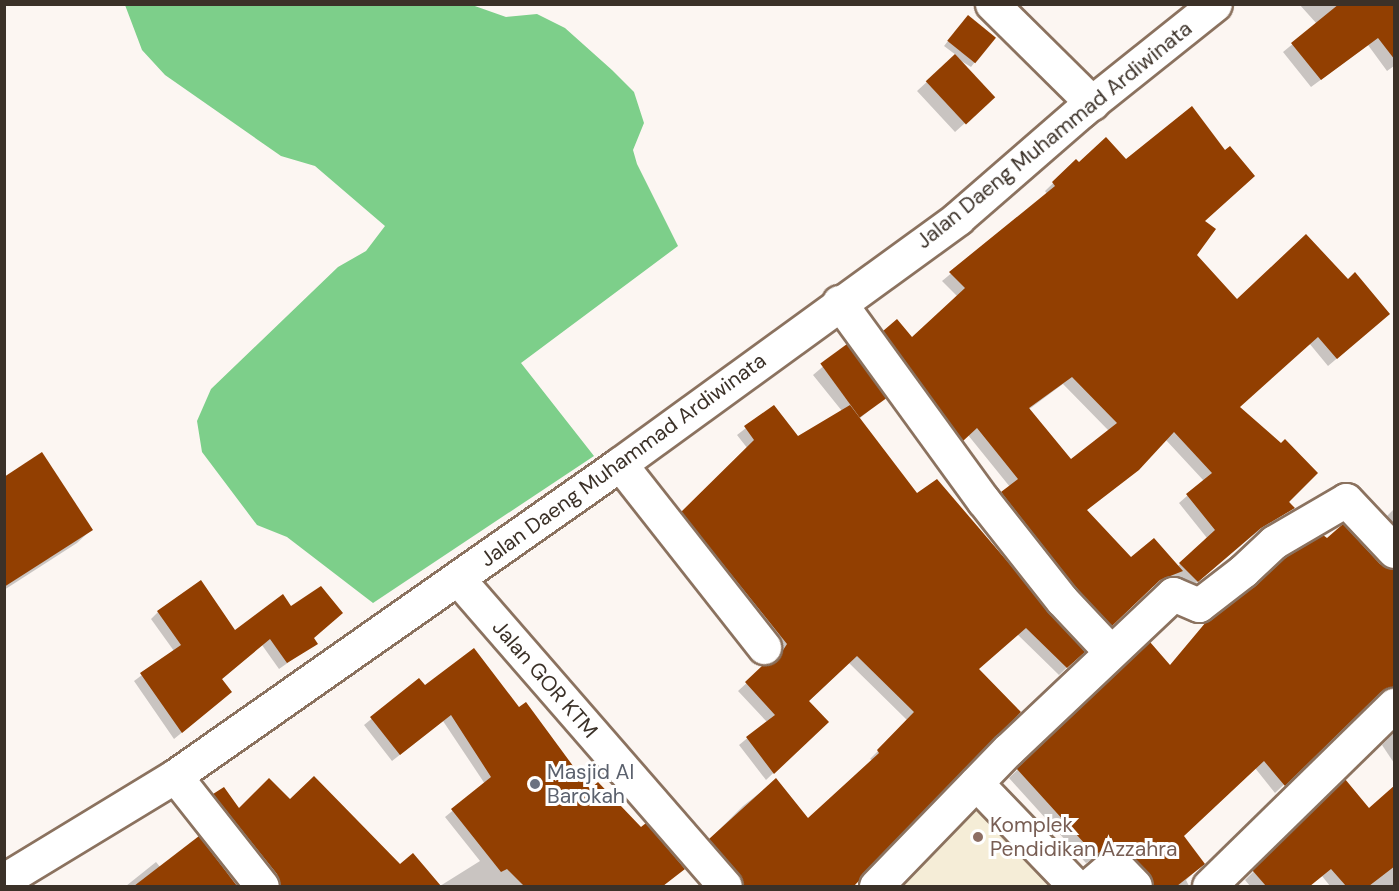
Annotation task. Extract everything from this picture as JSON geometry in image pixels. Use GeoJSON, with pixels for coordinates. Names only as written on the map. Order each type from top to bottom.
{"type":"FeatureCollection","features":[{"type":"Feature","properties":{"kind":"street"},"geometry":{"type":"LineString","coordinates":[[992,4],[1092,103]]}},
{"type":"Feature","properties":{"kind":"street","name":"Jalan Daeng Muhammad Ardiwinata"},"geometry":{"type":"LineString","coordinates":[[4,880],[175,776],[459,580],[620,464],[839,302],[958,218],[1092,103],[1212,6]]}},
{"type":"Feature","properties":{"kind":"street"},"geometry":{"type":"LineString","coordinates":[[839,302],[983,500],[1062,600],[1110,651]]}},
{"type":"Feature","properties":{"kind":"street"},"geometry":{"type":"LineString","coordinates":[[620,464],[764,647]]}},
{"type":"Feature","properties":{"kind":"street"},"geometry":{"type":"LineString","coordinates":[[876,886],[976,783],[1110,651],[1173,594],[1198,605],[1244,571],[1274,542],[1338,502],[1346,500],[1395,550]]}},
{"type":"Feature","properties":{"kind":"street","name":"Jalan GOR KTM"},"geometry":{"type":"LineString","coordinates":[[459,580],[726,886]]}},
{"type":"Feature","properties":{"kind":"street"},"geometry":{"type":"LineString","coordinates":[[1209,886],[1395,705]]}},
{"type":"Feature","properties":{"kind":"street"},"geometry":{"type":"LineString","coordinates":[[175,776],[262,886]]}},
{"type":"Feature","properties":{"kind":"street"},"geometry":{"type":"LineString","coordinates":[[976,783],[1075,886]]}},
{"type":"Feature","properties":{"kind":"street"},"geometry":{"type":"LineString","coordinates":[[1089,886],[1114,864],[1135,886]]}},
{"type":"Feature","properties":{"kind":"shaded area","name":"Komplek Pendidikan Azzahra"},"geometry":{"type":"Polygon","coordinates":[[[979,788],[1072,886],[881,886],[979,788]]]}},
{"type":"Feature","properties":{"kind":"green space"},"geometry":{"type":"Polygon","coordinates":[[[125,5],[472,5],[506,17],[537,14],[565,28],[612,70],[634,92],[644,123],[633,150],[637,164],[678,246],[521,363],[594,456],[373,603],[287,537],[257,525],[202,452],[197,421],[211,389],[338,267],[366,251],[385,226],[315,166],[281,156],[165,75],[142,50],[125,5]]]}},
{"type":"Feature","properties":{"kind":"building"},"geometry":{"type":"Polygon","coordinates":[[[1339,4],[1395,4],[1395,60],[1378,38],[1321,80],[1291,43],[1339,4]]]}},
{"type":"Feature","properties":{"kind":"building"},"geometry":{"type":"Polygon","coordinates":[[[968,15],[996,38],[975,63],[947,41],[968,15]]]}},
{"type":"Feature","properties":{"kind":"building"},"geometry":{"type":"Polygon","coordinates":[[[955,54],[995,97],[966,124],[926,81],[955,54]]]}},
{"type":"Feature","properties":{"kind":"building"},"geometry":{"type":"Polygon","coordinates":[[[1192,106],[1225,150],[1230,146],[1255,176],[1205,221],[1216,229],[1197,255],[1237,299],[1306,234],[1348,279],[1355,272],[1390,314],[1337,359],[1318,337],[1240,407],[1281,443],[1285,439],[1318,473],[1289,502],[1295,508],[1261,528],[1198,582],[1179,563],[1215,530],[1186,494],[1212,473],[1174,432],[1139,470],[1087,510],[1131,557],[1154,538],[1183,571],[1160,580],[1112,626],[1076,588],[1001,492],[1018,479],[977,428],[963,441],[883,331],[897,319],[912,337],[965,288],[949,272],[1055,186],[1052,182],[1076,159],[1079,162],[1106,137],[1126,159],[1192,106]],[[1072,377],[1029,408],[1071,459],[1117,423],[1072,377]]]}},
{"type":"Feature","properties":{"kind":"building"},"geometry":{"type":"Polygon","coordinates":[[[847,344],[886,398],[860,418],[820,363],[847,344]]]}},
{"type":"Feature","properties":{"kind":"building"},"geometry":{"type":"Polygon","coordinates":[[[774,405],[798,436],[850,405],[917,493],[937,479],[1085,652],[1067,668],[1026,628],[979,669],[1021,712],[854,886],[743,886],[739,874],[709,839],[776,778],[808,818],[879,753],[877,750],[914,712],[857,656],[809,701],[829,722],[774,774],[746,737],[775,715],[745,682],[763,665],[776,661],[787,644],[681,512],[754,440],[744,426],[774,405]]]}},
{"type":"Feature","properties":{"kind":"building"},"geometry":{"type":"Polygon","coordinates":[[[42,452],[93,530],[4,587],[4,477],[42,452]]]}},
{"type":"Feature","properties":{"kind":"building"},"geometry":{"type":"Polygon","coordinates":[[[1343,524],[1380,564],[1395,569],[1395,687],[1381,692],[1285,786],[1264,761],[1184,836],[1205,864],[1177,886],[1153,886],[1149,873],[1120,846],[1110,846],[1095,855],[1016,768],[1150,642],[1170,665],[1206,622],[1285,557],[1323,535],[1327,538],[1343,524]]]}},
{"type":"Feature","properties":{"kind":"building"},"geometry":{"type":"Polygon","coordinates":[[[201,580],[235,630],[283,594],[291,606],[321,586],[343,613],[314,638],[318,644],[287,663],[270,639],[222,679],[232,692],[182,733],[140,673],[181,645],[157,611],[201,580]]]}},
{"type":"Feature","properties":{"kind":"building"},"geometry":{"type":"Polygon","coordinates":[[[474,648],[519,707],[526,702],[590,789],[598,782],[641,827],[646,823],[685,869],[663,886],[524,886],[507,869],[501,872],[451,809],[491,777],[451,715],[400,755],[370,717],[419,678],[425,685],[474,648]]]}},
{"type":"Feature","properties":{"kind":"building"},"geometry":{"type":"Polygon","coordinates":[[[314,776],[400,864],[413,853],[441,886],[280,886],[277,874],[213,794],[224,787],[239,808],[269,778],[290,799],[314,776]]]}},
{"type":"Feature","properties":{"kind":"building"},"geometry":{"type":"Polygon","coordinates":[[[1345,779],[1369,808],[1395,785],[1395,866],[1369,886],[1346,886],[1331,869],[1310,886],[1266,886],[1252,870],[1345,779]]]}},
{"type":"Feature","properties":{"kind":"building"},"geometry":{"type":"Polygon","coordinates":[[[199,836],[237,886],[134,886],[199,836]]]}},
{"type":"Feature","properties":{"kind":"place","name":"Masjid Al Barokah"},"geometry":{"type":"Point","coordinates":[535,784]}},
{"type":"Feature","properties":{"kind":"place","name":"Komplek Pendidikan Azzahra"},"geometry":{"type":"Point","coordinates":[978,837]}}]}
